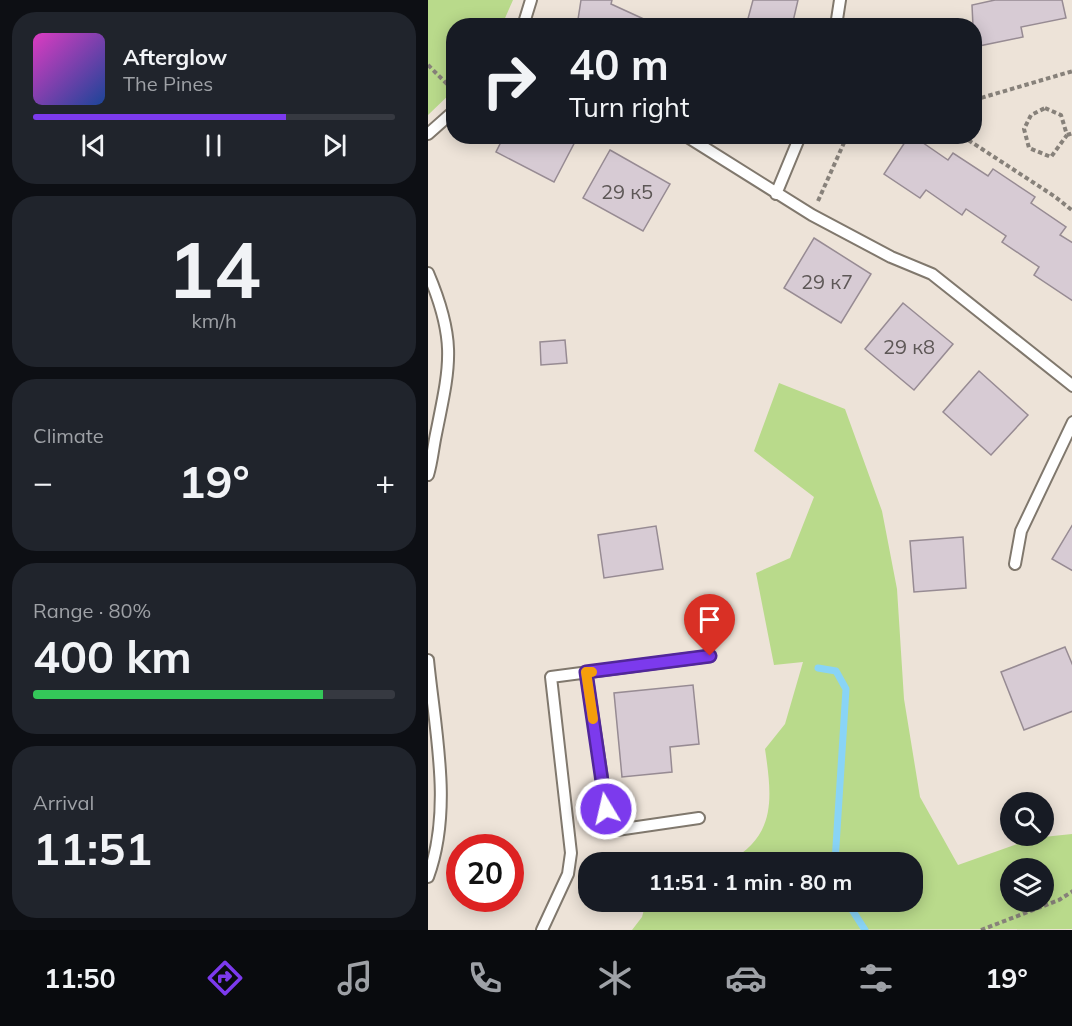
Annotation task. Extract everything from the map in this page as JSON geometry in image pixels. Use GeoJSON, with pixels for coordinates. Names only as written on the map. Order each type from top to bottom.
{"type":"FeatureCollection","features":[{"type":"Feature","properties":{"kind":"lane"},"geometry":{"type":"LineString","coordinates":[[525,18],[531,0]]}},
{"type":"Feature","properties":{"kind":"lane"},"geometry":{"type":"LineString","coordinates":[[837,18],[840,0]]}},
{"type":"Feature","properties":{"kind":"lane"},"geometry":{"type":"LineString","coordinates":[[428,134],[446,118]]}},
{"type":"Feature","properties":{"kind":"lane"},"geometry":{"type":"LineString","coordinates":[[698,144],[812,215],[891,257],[932,274],[1073,386]]}},
{"type":"Feature","properties":{"kind":"lane"},"geometry":{"type":"LineString","coordinates":[[776,194],[797,144]]}},
{"type":"Feature","properties":{"kind":"lane"},"geometry":{"type":"LineString","coordinates":[[428,273],[441,304],[450,351],[446,391],[428,476]]}},
{"type":"Feature","properties":{"kind":"lane"},"geometry":{"type":"LineString","coordinates":[[1015,564],[1021,531],[1073,422]]}},
{"type":"Feature","properties":{"kind":"lane"},"geometry":{"type":"LineString","coordinates":[[542,930],[568,874],[571,853],[551,677],[710,656]]}},
{"type":"Feature","properties":{"kind":"lane"},"geometry":{"type":"LineString","coordinates":[[428,660],[442,805],[437,852],[428,877]]}},
{"type":"Feature","properties":{"kind":"lane"},"geometry":{"type":"LineString","coordinates":[[586,672],[610,831],[699,818]]}},
{"type":"Feature","properties":{"kind":"path"},"geometry":{"type":"LineString","coordinates":[[428,65],[446,83]]}},
{"type":"Feature","properties":{"kind":"path"},"geometry":{"type":"LineString","coordinates":[[982,98],[1073,71]]}},
{"type":"Feature","properties":{"kind":"path"},"geometry":{"type":"LineString","coordinates":[[1067,135],[1061,115],[1045,108],[1031,115],[1024,129],[1029,148],[1051,157],[1067,135],[1073,133]]}},
{"type":"Feature","properties":{"kind":"path"},"geometry":{"type":"LineString","coordinates":[[812,215],[843,144]]}},
{"type":"Feature","properties":{"kind":"path"},"geometry":{"type":"LineString","coordinates":[[974,144],[1073,211]]}},
{"type":"Feature","properties":{"kind":"path"},"geometry":{"type":"LineString","coordinates":[[981,930],[1059,900],[1073,891]]}},
{"type":"Feature","properties":{"kind":"green space"},"geometry":{"type":"Polygon","coordinates":[[[428,0],[513,0],[505,18],[446,18],[446,98],[428,115],[428,0]]]}},
{"type":"Feature","properties":{"kind":"green space"},"geometry":{"type":"Polygon","coordinates":[[[779,383],[845,409],[882,511],[897,589],[904,699],[920,797],[958,865],[1011,846],[1054,846],[1054,836],[1072,834],[1072,929],[632,930],[643,912],[923,912],[923,852],[744,852],[755,840],[768,814],[769,783],[765,749],[785,724],[803,662],[774,665],[756,573],[790,558],[814,497],[754,451],[779,383]]]}},
{"type":"Feature","properties":{"kind":"building"},"geometry":{"type":"Polygon","coordinates":[[[581,0],[612,0],[611,4],[642,18],[578,18],[581,0]]]}},
{"type":"Feature","properties":{"kind":"building"},"geometry":{"type":"Polygon","coordinates":[[[753,0],[798,0],[794,18],[748,18],[753,0]]]}},
{"type":"Feature","properties":{"kind":"building"},"geometry":{"type":"Polygon","coordinates":[[[995,0],[1062,0],[1066,18],[1021,27],[1023,37],[982,45],[982,18],[973,18],[972,5],[995,0]]]}},
{"type":"Feature","properties":{"kind":"building"},"geometry":{"type":"Polygon","coordinates":[[[500,144],[574,144],[554,182],[496,152],[500,144]]]}},
{"type":"Feature","properties":{"kind":"building"},"geometry":{"type":"Polygon","coordinates":[[[904,144],[925,144],[948,160],[953,153],[988,176],[993,169],[1035,197],[1031,203],[1066,227],[1060,235],[1073,243],[1073,301],[1034,275],[1039,267],[1002,242],[1006,236],[966,209],[962,215],[926,190],[920,198],[884,174],[904,144]]]}},
{"type":"Feature","properties":{"kind":"building"},"geometry":{"type":"Polygon","coordinates":[[[610,150],[670,184],[643,231],[583,198],[610,150]]]}},
{"type":"Feature","properties":{"kind":"building"},"geometry":{"type":"Polygon","coordinates":[[[814,238],[871,274],[841,323],[784,288],[814,238]]]}},
{"type":"Feature","properties":{"kind":"building"},"geometry":{"type":"Polygon","coordinates":[[[903,303],[953,344],[914,390],[865,349],[903,303]]]}},
{"type":"Feature","properties":{"kind":"building"},"geometry":{"type":"Polygon","coordinates":[[[565,340],[567,363],[541,365],[540,342],[565,340]]]}},
{"type":"Feature","properties":{"kind":"building"},"geometry":{"type":"Polygon","coordinates":[[[979,371],[1028,415],[991,455],[943,412],[979,371]]]}},
{"type":"Feature","properties":{"kind":"building"},"geometry":{"type":"Polygon","coordinates":[[[1073,524],[1073,571],[1052,559],[1073,524]]]}},
{"type":"Feature","properties":{"kind":"building"},"geometry":{"type":"Polygon","coordinates":[[[656,526],[663,569],[604,578],[598,535],[656,526]]]}},
{"type":"Feature","properties":{"kind":"building"},"geometry":{"type":"Polygon","coordinates":[[[963,537],[966,588],[914,592],[910,541],[963,537]]]}},
{"type":"Feature","properties":{"kind":"building"},"geometry":{"type":"Polygon","coordinates":[[[1065,647],[1073,666],[1073,711],[1024,730],[1001,672],[1065,647]]]}},
{"type":"Feature","properties":{"kind":"building"},"geometry":{"type":"Polygon","coordinates":[[[693,685],[699,744],[670,747],[672,772],[622,777],[614,693],[693,685]]]}},
{"type":"Feature","properties":{"kind":"waterway"},"geometry":{"type":"LineString","coordinates":[[818,668],[836,671],[846,689],[836,852]]}},
{"type":"Feature","properties":{"kind":"waterway"},"geometry":{"type":"LineString","coordinates":[[853,912],[865,930]]}},
{"type":"Feature","properties":{"kind":"slow traffic"},"geometry":{"type":"LineString","coordinates":[[592,672],[586,672],[593,719]]}},
{"type":"Feature","properties":{"kind":"route"},"geometry":{"type":"LineString","coordinates":[[606,809],[586,672],[710,656]]}}]}
